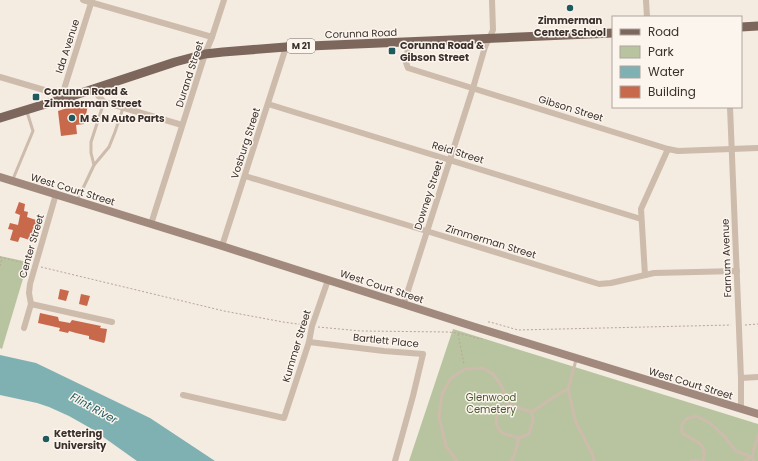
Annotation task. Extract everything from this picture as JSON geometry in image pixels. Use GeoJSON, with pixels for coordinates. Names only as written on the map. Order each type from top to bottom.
{"type":"FeatureCollection","features":[{"type":"Feature","properties":{"kind":"main road"},"geometry":{"type":"LineString","coordinates":[[742,27],[758,26]]}},
{"type":"Feature","properties":{"kind":"main road","name":"Corunna Road"},"geometry":{"type":"LineString","coordinates":[[0,118],[175,62],[205,54],[286,46],[612,33]]}},
{"type":"Feature","properties":{"kind":"street"},"geometry":{"type":"LineString","coordinates":[[83,0],[92,1],[212,37]]}},
{"type":"Feature","properties":{"kind":"street","name":"Durand Street"},"geometry":{"type":"LineString","coordinates":[[151,224],[205,54],[224,0]]}},
{"type":"Feature","properties":{"kind":"street","name":"Downey Street"},"geometry":{"type":"LineString","coordinates":[[404,304],[485,47],[494,30],[492,0]]}},
{"type":"Feature","properties":{"kind":"street"},"geometry":{"type":"LineString","coordinates":[[646,0],[647,16]]}},
{"type":"Feature","properties":{"kind":"street","name":"Ida Avenue"},"geometry":{"type":"LineString","coordinates":[[63,99],[65,86],[92,1]]}},
{"type":"Feature","properties":{"kind":"street","name":"Gibson Street"},"geometry":{"type":"LineString","coordinates":[[408,42],[408,50],[405,60],[408,68],[668,149],[678,151],[758,148]]}},
{"type":"Feature","properties":{"kind":"street","name":"Vosburg Street"},"geometry":{"type":"LineString","coordinates":[[222,246],[286,46]]}},
{"type":"Feature","properties":{"kind":"street"},"geometry":{"type":"LineString","coordinates":[[0,77],[51,92],[63,99]]}},
{"type":"Feature","properties":{"kind":"street"},"geometry":{"type":"LineString","coordinates":[[92,89],[104,102],[182,125]]}},
{"type":"Feature","properties":{"kind":"street","name":"Reid Street"},"geometry":{"type":"LineString","coordinates":[[268,104],[641,219]]}},
{"type":"Feature","properties":{"kind":"street","name":"Farnum Avenue"},"geometry":{"type":"LineString","coordinates":[[730,108],[741,378],[740,409]]}},
{"type":"Feature","properties":{"kind":"street"},"geometry":{"type":"LineString","coordinates":[[645,275],[641,209],[668,149]]}},
{"type":"Feature","properties":{"kind":"street","name":"Zimmerman Street"},"geometry":{"type":"LineString","coordinates":[[245,176],[599,284],[612,283],[654,273],[737,271]]}},
{"type":"Feature","properties":{"kind":"street","name":"West Court Street"},"geometry":{"type":"LineString","coordinates":[[0,177],[758,414]]}},
{"type":"Feature","properties":{"kind":"street","name":"Center Street"},"geometry":{"type":"LineString","coordinates":[[24,328],[31,304],[29,293],[30,284],[56,194]]}},
{"type":"Feature","properties":{"kind":"street","name":"Kummer Street"},"geometry":{"type":"LineString","coordinates":[[183,395],[284,418],[309,342],[312,326],[328,280]]}},
{"type":"Feature","properties":{"kind":"street"},"geometry":{"type":"LineString","coordinates":[[31,304],[112,322]]}},
{"type":"Feature","properties":{"kind":"street","name":"Bartlett Place"},"geometry":{"type":"LineString","coordinates":[[309,342],[423,354],[414,396],[395,461]]}},
{"type":"Feature","properties":{"kind":"street"},"geometry":{"type":"LineString","coordinates":[[741,378],[758,377]]}},
{"type":"Feature","properties":{"kind":"lane"},"geometry":{"type":"LineString","coordinates":[[94,165],[90,153],[91,142],[104,102]]}},
{"type":"Feature","properties":{"kind":"lane"},"geometry":{"type":"LineString","coordinates":[[77,201],[94,165],[109,147],[123,107]]}},
{"type":"Feature","properties":{"kind":"lane"},"geometry":{"type":"LineString","coordinates":[[12,181],[33,131],[26,110]]}},
{"type":"Feature","properties":{"kind":"lane"},"geometry":{"type":"LineString","coordinates":[[577,358],[568,389],[576,423],[592,453],[594,461]]}},
{"type":"Feature","properties":{"kind":"lane"},"geometry":{"type":"LineString","coordinates":[[457,461],[446,446],[439,417],[442,394],[451,378],[465,369],[482,368],[493,374],[501,386],[509,405]]}},
{"type":"Feature","properties":{"kind":"lane"},"geometry":{"type":"LineString","coordinates":[[532,412],[568,389]]}},
{"type":"Feature","properties":{"kind":"lane"},"geometry":{"type":"LineString","coordinates":[[509,405],[532,412]]}},
{"type":"Feature","properties":{"kind":"lane"},"geometry":{"type":"LineString","coordinates":[[509,405],[497,413],[496,424],[502,433],[519,438],[529,434],[533,421],[532,412]]}},
{"type":"Feature","properties":{"kind":"lane"},"geometry":{"type":"LineString","coordinates":[[703,461],[704,451],[700,444],[682,433],[682,425],[686,419],[696,416],[710,423],[724,436],[736,452],[753,459]]}},
{"type":"Feature","properties":{"kind":"lane"},"geometry":{"type":"LineString","coordinates":[[753,459],[758,435]]}},
{"type":"Feature","properties":{"kind":"lane"},"geometry":{"type":"LineString","coordinates":[[511,461],[519,438]]}},
{"type":"Feature","properties":{"kind":"lane"},"geometry":{"type":"LineString","coordinates":[[745,461],[753,459]]}},
{"type":"Feature","properties":{"kind":"lane"},"geometry":{"type":"LineString","coordinates":[[691,461],[699,461]]}},
{"type":"Feature","properties":{"kind":"path"},"geometry":{"type":"LineString","coordinates":[[0,266],[1,258],[32,265]]}},
{"type":"Feature","properties":{"kind":"path"},"geometry":{"type":"LineString","coordinates":[[39,267],[224,311],[308,326]]}},
{"type":"Feature","properties":{"kind":"path"},"geometry":{"type":"LineString","coordinates":[[487,323],[490,322],[518,330],[735,325]]}},
{"type":"Feature","properties":{"kind":"path"},"geometry":{"type":"LineString","coordinates":[[743,325],[758,324]]}},
{"type":"Feature","properties":{"kind":"path"},"geometry":{"type":"LineString","coordinates":[[317,327],[361,331],[458,333],[481,339],[482,337]]}},
{"type":"Feature","properties":{"kind":"path"},"geometry":{"type":"LineString","coordinates":[[458,333],[465,369]]}},
{"type":"Feature","properties":{"kind":"green space"},"geometry":{"type":"Polygon","coordinates":[[[0,256],[28,262],[2,349],[0,348],[0,256]]]}},
{"type":"Feature","properties":{"kind":"green space","name":"Glenwood Cemetery"},"geometry":{"type":"Polygon","coordinates":[[[453,329],[758,424],[758,461],[409,461],[453,329]]]}},
{"type":"Feature","properties":{"kind":"water","name":"Flint River"},"geometry":{"type":"Polygon","coordinates":[[[0,355],[36,363],[150,418],[215,461],[137,461],[92,429],[69,416],[37,403],[0,395],[0,355]]]}},
{"type":"Feature","properties":{"kind":"building","name":"M & N Auto Parts"},"geometry":{"type":"Polygon","coordinates":[[[82,103],[88,105],[84,124],[76,125],[77,134],[61,136],[58,111],[82,103]]]}},
{"type":"Feature","properties":{"kind":"building"},"geometry":{"type":"Polygon","coordinates":[[[19,202],[25,204],[24,211],[28,212],[27,217],[39,221],[33,241],[20,237],[18,242],[10,240],[13,230],[8,229],[10,223],[18,225],[20,215],[15,213],[19,202]]]}},
{"type":"Feature","properties":{"kind":"building"},"geometry":{"type":"Polygon","coordinates":[[[60,289],[69,291],[66,301],[58,299],[60,289]]]}},
{"type":"Feature","properties":{"kind":"building"},"geometry":{"type":"Polygon","coordinates":[[[81,294],[90,296],[87,306],[79,304],[81,294]]]}},
{"type":"Feature","properties":{"kind":"building"},"geometry":{"type":"Polygon","coordinates":[[[40,313],[58,317],[59,321],[70,323],[72,320],[101,326],[100,328],[107,329],[105,341],[104,343],[89,339],[89,336],[69,331],[68,333],[59,331],[60,328],[38,323],[40,313]]]}},
{"type":"Feature","properties":{"kind":"place","name":"Zimmerman Center School"},"geometry":{"type":"Point","coordinates":[570,8]}},
{"type":"Feature","properties":{"kind":"place","name":"Corunna Road & Gibson Street"},"geometry":{"type":"Point","coordinates":[392,51]}},
{"type":"Feature","properties":{"kind":"place","name":"Corunna Road & Zimmerman Street"},"geometry":{"type":"Point","coordinates":[36,97]}},
{"type":"Feature","properties":{"kind":"place","name":"M & N Auto Parts"},"geometry":{"type":"Point","coordinates":[72,118]}},
{"type":"Feature","properties":{"kind":"place","name":"Kettering University"},"geometry":{"type":"Point","coordinates":[46,439]}}]}
